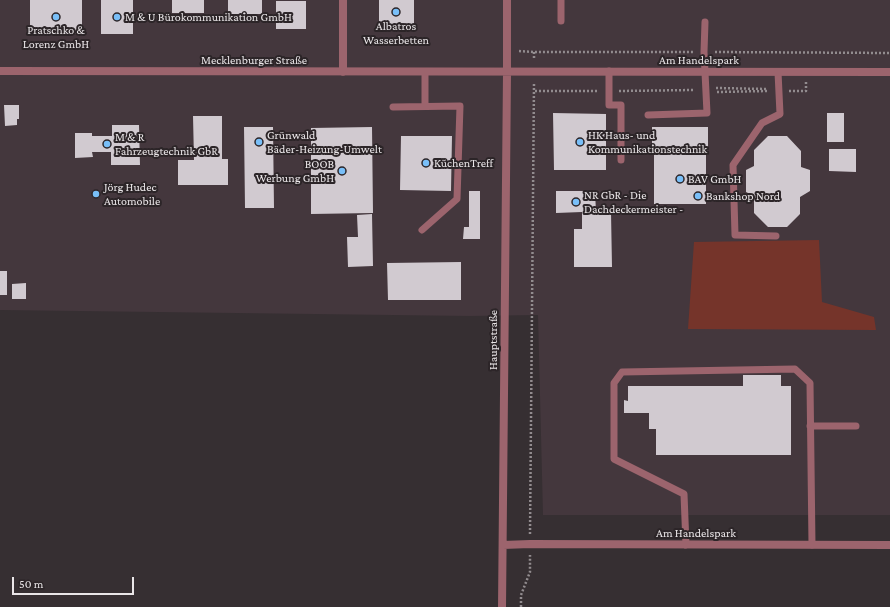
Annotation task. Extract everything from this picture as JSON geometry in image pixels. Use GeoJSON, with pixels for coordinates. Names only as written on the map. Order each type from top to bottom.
{"type":"FeatureCollection","features":[{"type":"Feature","properties":{"kind":"street"},"geometry":{"type":"LineString","coordinates":[[343,0],[343,72]]}},
{"type":"Feature","properties":{"kind":"street","name":"Hauptstraße"},"geometry":{"type":"LineString","coordinates":[[502,607],[507,0]]}},
{"type":"Feature","properties":{"kind":"street","name":"Mecklenburger Straße"},"geometry":{"type":"LineString","coordinates":[[0,71],[507,73]]}},
{"type":"Feature","properties":{"kind":"street","name":"Am Handelspark"},"geometry":{"type":"LineString","coordinates":[[507,73],[608,71],[890,72]]}},
{"type":"Feature","properties":{"kind":"street","name":"Am Handelspark"},"geometry":{"type":"LineString","coordinates":[[503,545],[890,545]]}},
{"type":"Feature","properties":{"kind":"lane"},"geometry":{"type":"LineString","coordinates":[[561,0],[561,21]]}},
{"type":"Feature","properties":{"kind":"lane"},"geometry":{"type":"LineString","coordinates":[[648,115],[707,113],[708,91],[705,72],[705,22]]}},
{"type":"Feature","properties":{"kind":"lane"},"geometry":{"type":"LineString","coordinates":[[608,71],[609,105],[622,105],[621,160]]}},
{"type":"Feature","properties":{"kind":"lane"},"geometry":{"type":"LineString","coordinates":[[425,72],[425,106]]}},
{"type":"Feature","properties":{"kind":"lane"},"geometry":{"type":"LineString","coordinates":[[776,236],[735,235],[733,165],[762,123],[780,114],[778,72]]}},
{"type":"Feature","properties":{"kind":"lane"},"geometry":{"type":"LineString","coordinates":[[393,107],[460,106],[457,199],[422,230]]}},
{"type":"Feature","properties":{"kind":"lane"},"geometry":{"type":"LineString","coordinates":[[686,545],[684,494],[614,460],[614,383],[622,372],[795,369],[810,383],[812,545]]}},
{"type":"Feature","properties":{"kind":"lane"},"geometry":{"type":"LineString","coordinates":[[810,426],[856,426]]}},
{"type":"Feature","properties":{"kind":"path"},"geometry":{"type":"LineString","coordinates":[[521,607],[521,595],[530,572],[535,91],[534,52]]}},
{"type":"Feature","properties":{"kind":"path"},"geometry":{"type":"LineString","coordinates":[[535,91],[806,91],[805,72]]}},
{"type":"Feature","properties":{"kind":"shaded area"},"geometry":{"type":"Polygon","coordinates":[[[0,0],[890,0],[890,515],[543,515],[538,315],[470,316],[0,310],[0,0]]]}},
{"type":"Feature","properties":{"kind":"shaded area"},"geometry":{"type":"Polygon","coordinates":[[[819,240],[822,302],[874,317],[876,330],[688,329],[694,242],[819,240]]]}},
{"type":"Feature","properties":{"kind":"building","name":"Pratschko & Lorenz GmbH"},"geometry":{"type":"Polygon","coordinates":[[[30,0],[82,0],[82,34],[30,34],[30,0]]]}},
{"type":"Feature","properties":{"kind":"building","name":"M & U Bürokommunikation GmbH"},"geometry":{"type":"Polygon","coordinates":[[[101,0],[133,0],[133,34],[101,34],[101,0]]]}},
{"type":"Feature","properties":{"kind":"building"},"geometry":{"type":"Polygon","coordinates":[[[172,0],[204,0],[204,13],[172,13],[172,0]]]}},
{"type":"Feature","properties":{"kind":"building"},"geometry":{"type":"Polygon","coordinates":[[[228,0],[262,0],[262,14],[228,14],[228,0]]]}},
{"type":"Feature","properties":{"kind":"building","name":"Albatros Wasserbetten"},"geometry":{"type":"Polygon","coordinates":[[[379,0],[414,0],[414,25],[379,25],[379,0]]]}},
{"type":"Feature","properties":{"kind":"building"},"geometry":{"type":"Polygon","coordinates":[[[276,1],[306,1],[306,29],[276,29],[276,1]]]}},
{"type":"Feature","properties":{"kind":"building"},"geometry":{"type":"Polygon","coordinates":[[[4,105],[19,105],[19,119],[17,119],[17,125],[5,126],[4,105]]]}},
{"type":"Feature","properties":{"kind":"building","name":"HK Haus- und Kommunikationstechnik"},"geometry":{"type":"Polygon","coordinates":[[[553,113],[606,114],[606,170],[554,170],[553,113]]]}},
{"type":"Feature","properties":{"kind":"building"},"geometry":{"type":"Polygon","coordinates":[[[827,113],[844,113],[844,142],[827,142],[827,113]]]}},
{"type":"Feature","properties":{"kind":"building"},"geometry":{"type":"Polygon","coordinates":[[[193,116],[222,116],[222,159],[228,159],[228,185],[178,185],[178,160],[194,160],[193,116]]]}},
{"type":"Feature","properties":{"kind":"building","name":"M & R Fahrzeugtechnik GbR"},"geometry":{"type":"Polygon","coordinates":[[[112,125],[139,125],[140,165],[111,165],[111,152],[92,152],[93,157],[75,158],[75,133],[92,133],[92,136],[112,136],[112,125]]]}},
{"type":"Feature","properties":{"kind":"building"},"geometry":{"type":"Polygon","coordinates":[[[244,127],[273,127],[274,208],[245,208],[244,127]]]}},
{"type":"Feature","properties":{"kind":"building","name":"BOOB Werbung GmbH"},"geometry":{"type":"Polygon","coordinates":[[[372,127],[373,213],[311,214],[311,128],[372,127]]]}},
{"type":"Feature","properties":{"kind":"building","name":"BAV GmbH"},"geometry":{"type":"Polygon","coordinates":[[[652,127],[708,127],[708,155],[706,155],[706,204],[654,204],[654,155],[652,155],[652,127]]]}},
{"type":"Feature","properties":{"kind":"building","name":"KüchenTreff"},"geometry":{"type":"Polygon","coordinates":[[[401,136],[452,136],[451,191],[400,190],[401,136]]]}},
{"type":"Feature","properties":{"kind":"building"},"geometry":{"type":"Polygon","coordinates":[[[768,136],[787,136],[801,151],[801,167],[810,170],[810,191],[800,197],[800,214],[787,227],[768,227],[754,213],[754,196],[746,192],[746,170],[754,166],[754,150],[768,136]]]}},
{"type":"Feature","properties":{"kind":"building"},"geometry":{"type":"Polygon","coordinates":[[[829,149],[856,149],[856,172],[829,171],[829,149]]]}},
{"type":"Feature","properties":{"kind":"building"},"geometry":{"type":"Polygon","coordinates":[[[469,191],[480,191],[480,239],[463,239],[464,227],[469,227],[469,191]]]}},
{"type":"Feature","properties":{"kind":"building"},"geometry":{"type":"Polygon","coordinates":[[[556,191],[595,191],[596,212],[611,212],[612,267],[574,267],[574,229],[582,229],[582,212],[556,213],[556,191]]]}},
{"type":"Feature","properties":{"kind":"building"},"geometry":{"type":"Polygon","coordinates":[[[372,214],[373,266],[348,267],[347,237],[358,237],[357,215],[372,214]]]}},
{"type":"Feature","properties":{"kind":"building"},"geometry":{"type":"Polygon","coordinates":[[[461,262],[461,300],[388,300],[387,263],[461,262]]]}},
{"type":"Feature","properties":{"kind":"building"},"geometry":{"type":"Polygon","coordinates":[[[0,271],[7,271],[7,295],[0,295],[0,271]]]}},
{"type":"Feature","properties":{"kind":"building"},"geometry":{"type":"Polygon","coordinates":[[[26,283],[26,299],[12,299],[12,284],[26,283]]]}},
{"type":"Feature","properties":{"kind":"building"},"geometry":{"type":"Polygon","coordinates":[[[743,375],[781,375],[781,386],[791,386],[791,455],[656,455],[656,429],[649,429],[649,413],[624,413],[624,400],[628,401],[628,386],[743,386],[743,375]]]}},
{"type":"Feature","properties":{"kind":"place","name":"Albatros Wasserbetten"},"geometry":{"type":"Point","coordinates":[396,12]}},
{"type":"Feature","properties":{"kind":"place","name":"Pratschko & Lorenz GmbH"},"geometry":{"type":"Point","coordinates":[56,17]}},
{"type":"Feature","properties":{"kind":"place","name":"M & U Bürokommunikation GmbH"},"geometry":{"type":"Point","coordinates":[117,17]}},
{"type":"Feature","properties":{"kind":"place","name":"Grünwald Bäder-Heizung-Umwelt"},"geometry":{"type":"Point","coordinates":[259,142]}},
{"type":"Feature","properties":{"kind":"place","name":"HK Haus- und Kommunikationstechnik"},"geometry":{"type":"Point","coordinates":[580,142]}},
{"type":"Feature","properties":{"kind":"place","name":"M & R Fahrzeugtechnik GbR"},"geometry":{"type":"Point","coordinates":[107,144]}},
{"type":"Feature","properties":{"kind":"place","name":"KüchenTreff"},"geometry":{"type":"Point","coordinates":[426,163]}},
{"type":"Feature","properties":{"kind":"place","name":"BOOB Werbung GmbH"},"geometry":{"type":"Point","coordinates":[342,171]}},
{"type":"Feature","properties":{"kind":"place","name":"BAV GmbH"},"geometry":{"type":"Point","coordinates":[680,179]}},
{"type":"Feature","properties":{"kind":"place","name":"Jörg Hudec Automobile"},"geometry":{"type":"Point","coordinates":[96,194]}},
{"type":"Feature","properties":{"kind":"place","name":"Bankshop Nord"},"geometry":{"type":"Point","coordinates":[698,196]}},
{"type":"Feature","properties":{"kind":"place","name":"NR GbR - Die Dachdeckermeister -"},"geometry":{"type":"Point","coordinates":[576,202]}}]}
